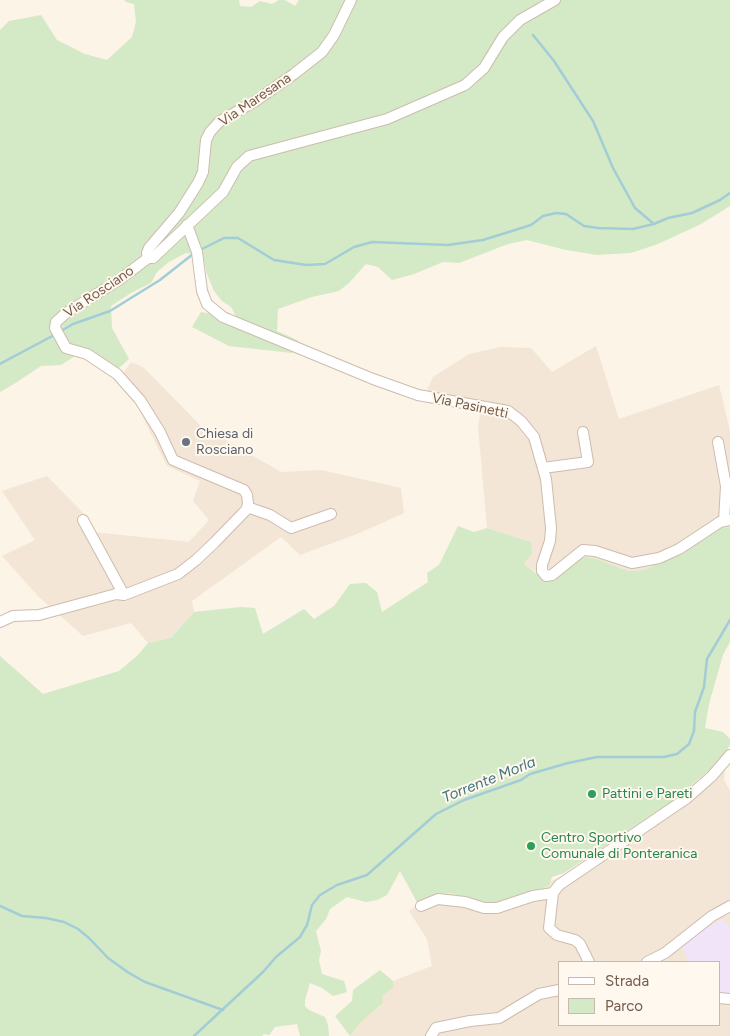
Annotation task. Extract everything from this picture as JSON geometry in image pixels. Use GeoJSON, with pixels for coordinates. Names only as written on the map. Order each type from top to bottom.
{"type":"FeatureCollection","features":[{"type":"Feature","properties":{"kind":"street","name":"Via Maresana"},"geometry":{"type":"LineString","coordinates":[[148,258],[149,248],[179,214],[198,183],[203,172],[206,140],[210,132],[220,120],[254,102],[322,52],[334,35],[351,0]]}},
{"type":"Feature","properties":{"kind":"street","name":"Via Rosciano"},"geometry":{"type":"LineString","coordinates":[[247,507],[247,495],[244,490],[173,460],[160,432],[140,400],[117,374],[87,354],[66,348],[55,328],[56,322],[66,313],[119,280],[148,258],[153,258],[223,192],[237,167],[249,156],[387,119],[465,86],[484,68],[503,37],[520,20],[556,0]]}},
{"type":"Feature","properties":{"kind":"street","name":"Via Pasinetti"},"geometry":{"type":"LineString","coordinates":[[187,226],[197,252],[202,291],[207,304],[223,317],[373,379],[418,395],[508,411],[521,421],[534,437],[543,468],[550,508],[552,528],[542,565],[542,571],[546,576],[552,575],[583,550],[595,551],[632,563],[658,558],[679,549],[720,522],[727,521]]}},
{"type":"Feature","properties":{"kind":"street"},"geometry":{"type":"LineString","coordinates":[[543,468],[588,462],[583,432]]}},
{"type":"Feature","properties":{"kind":"street"},"geometry":{"type":"LineString","coordinates":[[718,442],[726,486],[727,521]]}},
{"type":"Feature","properties":{"kind":"street"},"geometry":{"type":"LineString","coordinates":[[0,622],[13,616],[39,616],[116,594],[124,595],[178,574],[214,543],[247,507],[270,515],[291,528],[331,514]]}},
{"type":"Feature","properties":{"kind":"street"},"geometry":{"type":"LineString","coordinates":[[83,520],[124,595]]}},
{"type":"Feature","properties":{"kind":"street"},"geometry":{"type":"LineString","coordinates":[[588,961],[580,944],[575,940],[557,935],[549,928],[553,893],[559,885],[687,798],[712,776],[730,755]]}},
{"type":"Feature","properties":{"kind":"street"},"geometry":{"type":"LineString","coordinates":[[421,906],[438,899],[454,900],[484,908],[498,908],[533,896],[553,893]]}},
{"type":"Feature","properties":{"kind":"street"},"geometry":{"type":"LineString","coordinates":[[649,961],[665,953],[712,916],[730,906]]}},
{"type":"Feature","properties":{"kind":"street"},"geometry":{"type":"LineString","coordinates":[[431,1036],[436,1028],[470,1021],[500,1018],[539,994],[558,990]]}},
{"type":"Feature","properties":{"kind":"shaded area"},"geometry":{"type":"Polygon","coordinates":[[[596,346],[619,419],[719,385],[730,431],[730,527],[715,528],[669,557],[644,570],[628,571],[594,558],[584,557],[546,581],[524,564],[531,542],[487,528],[478,426],[481,410],[422,401],[433,377],[469,354],[501,347],[531,348],[552,372],[596,346]]]}},
{"type":"Feature","properties":{"kind":"shaded area"},"geometry":{"type":"Polygon","coordinates":[[[131,362],[143,367],[200,425],[281,472],[321,470],[401,488],[404,513],[357,534],[300,555],[281,537],[192,601],[194,612],[171,638],[148,643],[131,623],[83,636],[38,596],[2,556],[35,540],[2,491],[47,476],[86,516],[93,532],[189,542],[209,520],[193,501],[200,481],[167,466],[122,375],[131,362]]]}},
{"type":"Feature","properties":{"kind":"shaded area"},"geometry":{"type":"Polygon","coordinates":[[[720,765],[725,771],[724,780],[730,791],[730,1036],[350,1036],[360,1023],[383,1003],[381,996],[394,987],[393,981],[432,966],[427,939],[409,911],[418,904],[433,895],[452,893],[479,902],[549,886],[551,881],[570,874],[669,809],[720,765]]]}},
{"type":"Feature","properties":{"kind":"shaded area"},"geometry":{"type":"Polygon","coordinates":[[[723,919],[730,928],[730,995],[720,995],[720,961],[689,961],[682,946],[711,925],[723,919]]]}},
{"type":"Feature","properties":{"kind":"green space"},"geometry":{"type":"Polygon","coordinates":[[[124,0],[239,0],[240,6],[251,7],[260,1],[272,4],[279,0],[285,0],[295,6],[299,0],[730,0],[730,206],[701,224],[658,244],[631,253],[597,255],[566,250],[527,240],[508,244],[459,263],[443,262],[414,274],[392,280],[378,267],[366,264],[339,291],[312,297],[278,309],[277,331],[299,341],[292,353],[229,346],[192,327],[201,312],[237,318],[231,307],[222,301],[214,291],[207,274],[203,255],[186,253],[169,262],[157,272],[151,283],[111,306],[112,328],[129,359],[118,369],[80,349],[75,356],[61,365],[41,366],[0,392],[0,30],[9,21],[41,15],[57,40],[85,54],[107,60],[132,37],[136,22],[134,4],[124,0]]]}},
{"type":"Feature","properties":{"kind":"green space"},"geometry":{"type":"Polygon","coordinates":[[[458,526],[474,532],[487,528],[531,542],[532,553],[524,564],[546,581],[584,557],[594,558],[628,571],[644,570],[669,557],[715,528],[730,527],[730,642],[723,655],[709,704],[705,728],[723,732],[730,739],[730,745],[719,762],[688,788],[688,791],[564,873],[552,877],[549,886],[488,906],[452,893],[433,895],[418,904],[400,871],[387,895],[377,900],[366,902],[347,897],[330,909],[326,919],[316,931],[321,951],[319,960],[322,974],[344,981],[347,992],[333,996],[322,988],[310,983],[305,1000],[305,1006],[309,1010],[325,1017],[329,1036],[300,1036],[297,1024],[275,1027],[269,1035],[264,1034],[262,1036],[0,1036],[0,656],[43,694],[119,671],[138,655],[148,643],[171,638],[194,612],[241,607],[255,608],[263,634],[304,609],[314,619],[334,606],[350,584],[366,583],[377,592],[382,612],[428,582],[427,573],[439,565],[458,526]]]}},
{"type":"Feature","properties":{"kind":"green space"},"geometry":{"type":"Polygon","coordinates":[[[380,970],[393,981],[394,987],[382,996],[383,1003],[360,1023],[350,1036],[335,1016],[352,1001],[353,990],[380,970]]]}},
{"type":"Feature","properties":{"kind":"waterway"},"geometry":{"type":"LineString","coordinates":[[533,35],[554,61],[593,121],[613,168],[635,208],[654,224],[668,218],[692,213],[720,200],[730,193]]}},
{"type":"Feature","properties":{"kind":"waterway"},"geometry":{"type":"LineString","coordinates":[[200,250],[224,238],[238,238],[274,260],[306,265],[325,264],[354,247],[372,242],[448,245],[483,240],[531,225],[543,216],[556,213],[566,214],[584,226],[598,228],[633,229],[654,224]]}},
{"type":"Feature","properties":{"kind":"waterway"},"geometry":{"type":"LineString","coordinates":[[61,331],[73,324],[110,311],[160,280],[193,254]]}},
{"type":"Feature","properties":{"kind":"waterway"},"geometry":{"type":"LineString","coordinates":[[0,364],[56,334]]}},
{"type":"Feature","properties":{"kind":"waterway","name":"Torrente Morla"},"geometry":{"type":"LineString","coordinates":[[194,1036],[263,972],[276,957],[300,937],[307,925],[312,905],[320,895],[337,885],[367,875],[436,814],[464,800],[521,780],[530,774],[568,763],[597,757],[664,757],[677,754],[689,744],[694,731],[695,712],[704,687],[707,659],[730,620]]}},
{"type":"Feature","properties":{"kind":"waterway"},"geometry":{"type":"LineString","coordinates":[[0,906],[22,916],[64,922],[78,929],[108,958],[145,982],[223,1010]]}},
{"type":"Feature","properties":{"kind":"place","name":"Chiesa di Rosciano"},"geometry":{"type":"Point","coordinates":[186,442]}},
{"type":"Feature","properties":{"kind":"place","name":"Pattini e Pareti"},"geometry":{"type":"Point","coordinates":[592,794]}},
{"type":"Feature","properties":{"kind":"place","name":"Centro Sportivo Comunale di Ponteranica"},"geometry":{"type":"Point","coordinates":[531,846]}}]}
